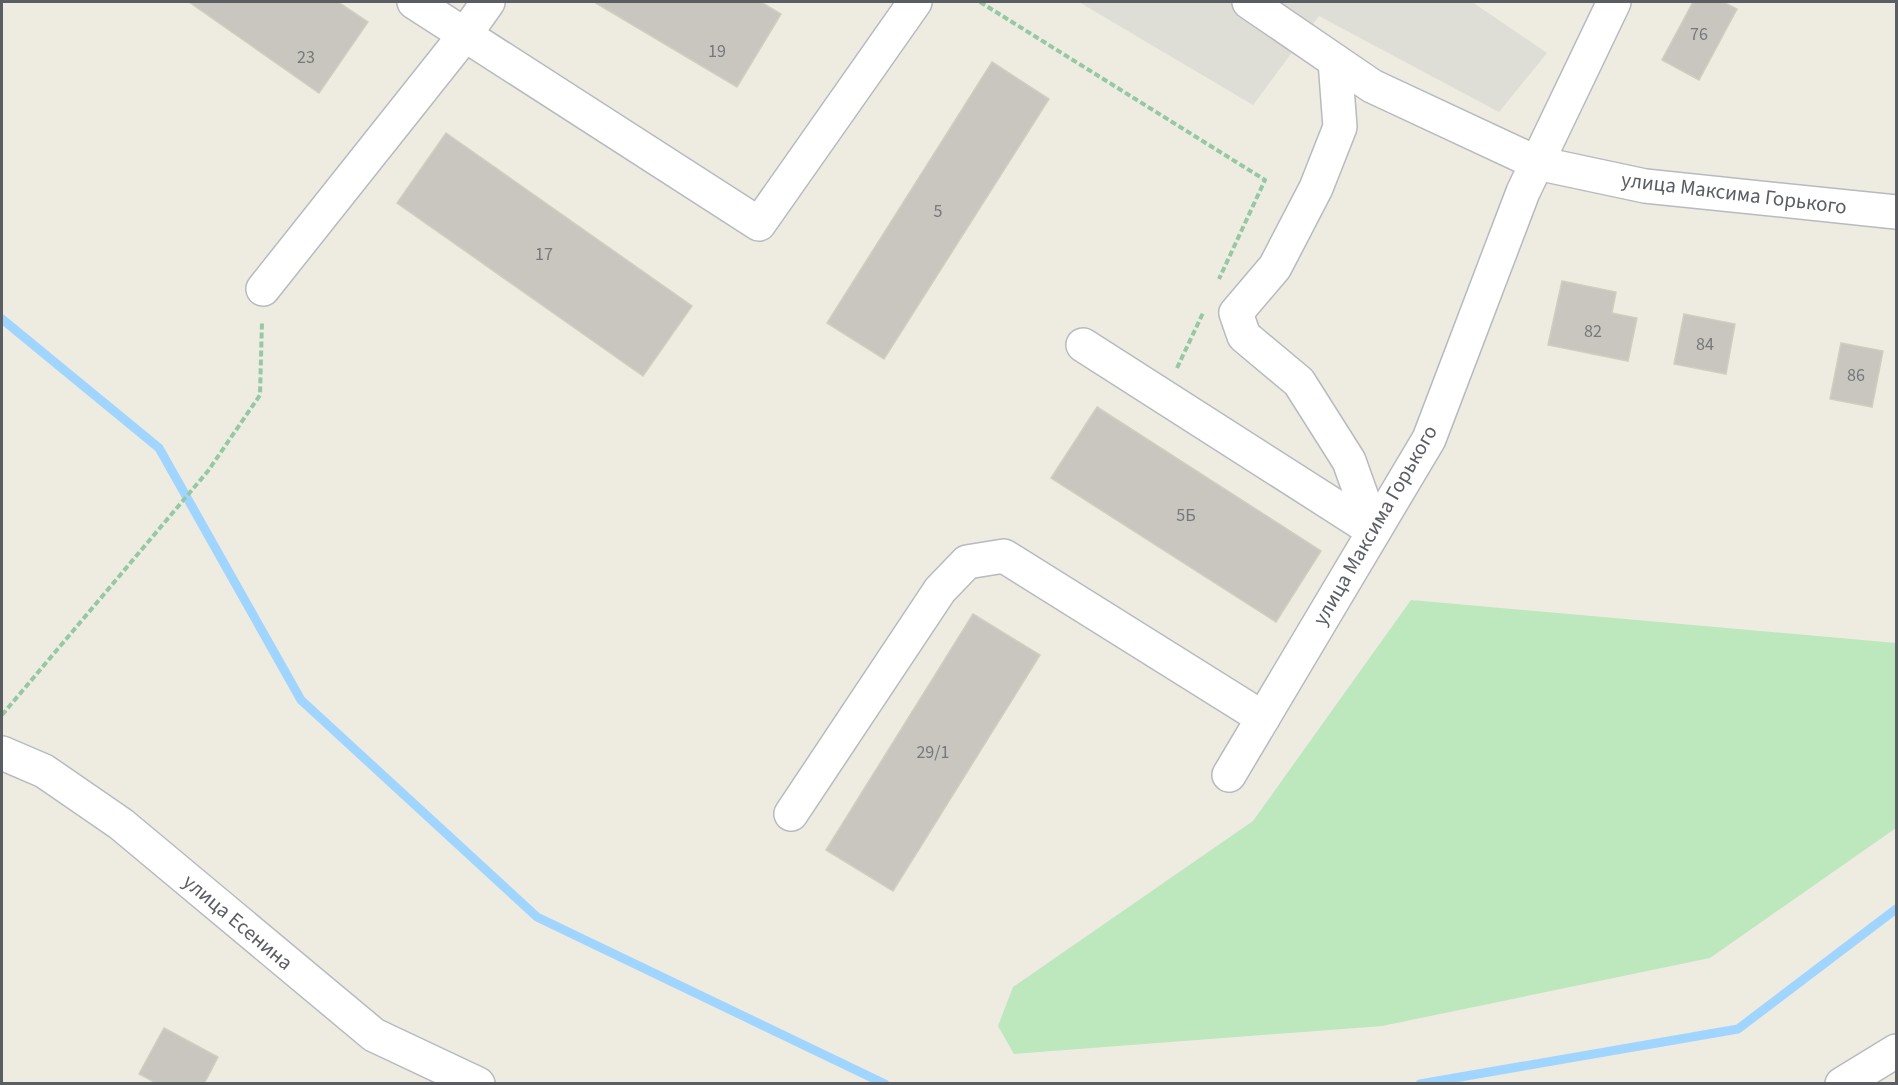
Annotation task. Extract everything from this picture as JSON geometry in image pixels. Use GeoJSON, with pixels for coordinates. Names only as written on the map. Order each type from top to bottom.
{"type":"FeatureCollection","features":[{"type":"Feature","properties":{"kind":"street"},"geometry":{"type":"LineString","coordinates":[[414,2],[759,224],[915,2]]}},
{"type":"Feature","properties":{"kind":"street"},"geometry":{"type":"LineString","coordinates":[[262,289],[464,36],[488,2]]}},
{"type":"Feature","properties":{"kind":"street"},"geometry":{"type":"LineString","coordinates":[[1249,2],[1372,86],[1537,163]]}},
{"type":"Feature","properties":{"kind":"street","name":"улица Максима Горького"},"geometry":{"type":"LineString","coordinates":[[1229,775],[1429,439],[1523,192],[1614,2]]}},
{"type":"Feature","properties":{"kind":"street"},"geometry":{"type":"LineString","coordinates":[[1335,61],[1340,127],[1316,188],[1275,267],[1236,313],[1244,336],[1299,382],[1349,461],[1374,531]]}},
{"type":"Feature","properties":{"kind":"street","name":"улица Максима Горького"},"geometry":{"type":"LineString","coordinates":[[1537,163],[1645,186],[1896,212]]}},
{"type":"Feature","properties":{"kind":"street"},"geometry":{"type":"LineString","coordinates":[[1083,345],[1374,531]]}},
{"type":"Feature","properties":{"kind":"street"},"geometry":{"type":"LineString","coordinates":[[792,814],[940,590],[967,562],[1004,556],[1263,717]]}},
{"type":"Feature","properties":{"kind":"street","name":"улица Есенина"},"geometry":{"type":"LineString","coordinates":[[2,753],[44,771],[121,824],[374,1035],[478,1083]]}},
{"type":"Feature","properties":{"kind":"street"},"geometry":{"type":"LineString","coordinates":[[1842,1083],[1896,1051]]}},
{"type":"Feature","properties":{"kind":"path"},"geometry":{"type":"LineString","coordinates":[[980,2],[1265,180],[1215,288]]}},
{"type":"Feature","properties":{"kind":"path"},"geometry":{"type":"LineString","coordinates":[[2,715],[208,471],[260,395],[262,289]]}},
{"type":"Feature","properties":{"kind":"path"},"geometry":{"type":"LineString","coordinates":[[1164,396],[1204,310]]}},
{"type":"Feature","properties":{"kind":"shaded area"},"geometry":{"type":"Polygon","coordinates":[[[1079,2],[1472,2],[1547,53],[1499,112],[1319,16],[1253,105],[1079,2]]]}},
{"type":"Feature","properties":{"kind":"green space"},"geometry":{"type":"Polygon","coordinates":[[[1411,600],[1896,643],[1896,828],[1710,958],[1382,1026],[1014,1054],[998,1026],[1013,987],[1253,821],[1411,600]]]}},
{"type":"Feature","properties":{"kind":"building"},"geometry":{"type":"Polygon","coordinates":[[[189,2],[338,2],[368,22],[319,93],[189,2]]]}},
{"type":"Feature","properties":{"kind":"building"},"geometry":{"type":"Polygon","coordinates":[[[594,2],[761,2],[781,14],[737,87],[594,2]]]}},
{"type":"Feature","properties":{"kind":"building"},"geometry":{"type":"Polygon","coordinates":[[[1693,2],[1723,2],[1737,9],[1699,80],[1662,60],[1693,2]]]}},
{"type":"Feature","properties":{"kind":"building"},"geometry":{"type":"Polygon","coordinates":[[[992,62],[1049,99],[884,359],[827,323],[992,62]]]}},
{"type":"Feature","properties":{"kind":"building"},"geometry":{"type":"Polygon","coordinates":[[[446,133],[692,306],[643,376],[397,203],[446,133]]]}},
{"type":"Feature","properties":{"kind":"building"},"geometry":{"type":"Polygon","coordinates":[[[1562,281],[1616,292],[1612,313],[1637,318],[1628,361],[1548,345],[1562,281]]]}},
{"type":"Feature","properties":{"kind":"building"},"geometry":{"type":"Polygon","coordinates":[[[1684,314],[1735,324],[1726,374],[1674,364],[1684,314]]]}},
{"type":"Feature","properties":{"kind":"building"},"geometry":{"type":"Polygon","coordinates":[[[1841,343],[1883,351],[1872,407],[1830,399],[1841,343]]]}},
{"type":"Feature","properties":{"kind":"building"},"geometry":{"type":"Polygon","coordinates":[[[1097,407],[1321,551],[1276,622],[1051,478],[1097,407]]]}},
{"type":"Feature","properties":{"kind":"building"},"geometry":{"type":"Polygon","coordinates":[[[973,614],[1040,655],[893,891],[826,850],[973,614]]]}},
{"type":"Feature","properties":{"kind":"building"},"geometry":{"type":"Polygon","coordinates":[[[164,1028],[218,1057],[204,1084],[158,1084],[139,1074],[164,1028]]]}},
{"type":"Feature","properties":{"kind":"waterway"},"geometry":{"type":"LineString","coordinates":[[2,319],[159,448],[301,700],[537,917],[885,1084]]}},
{"type":"Feature","properties":{"kind":"waterway"},"geometry":{"type":"LineString","coordinates":[[1420,1084],[1738,1029],[1896,909]]}}]}
